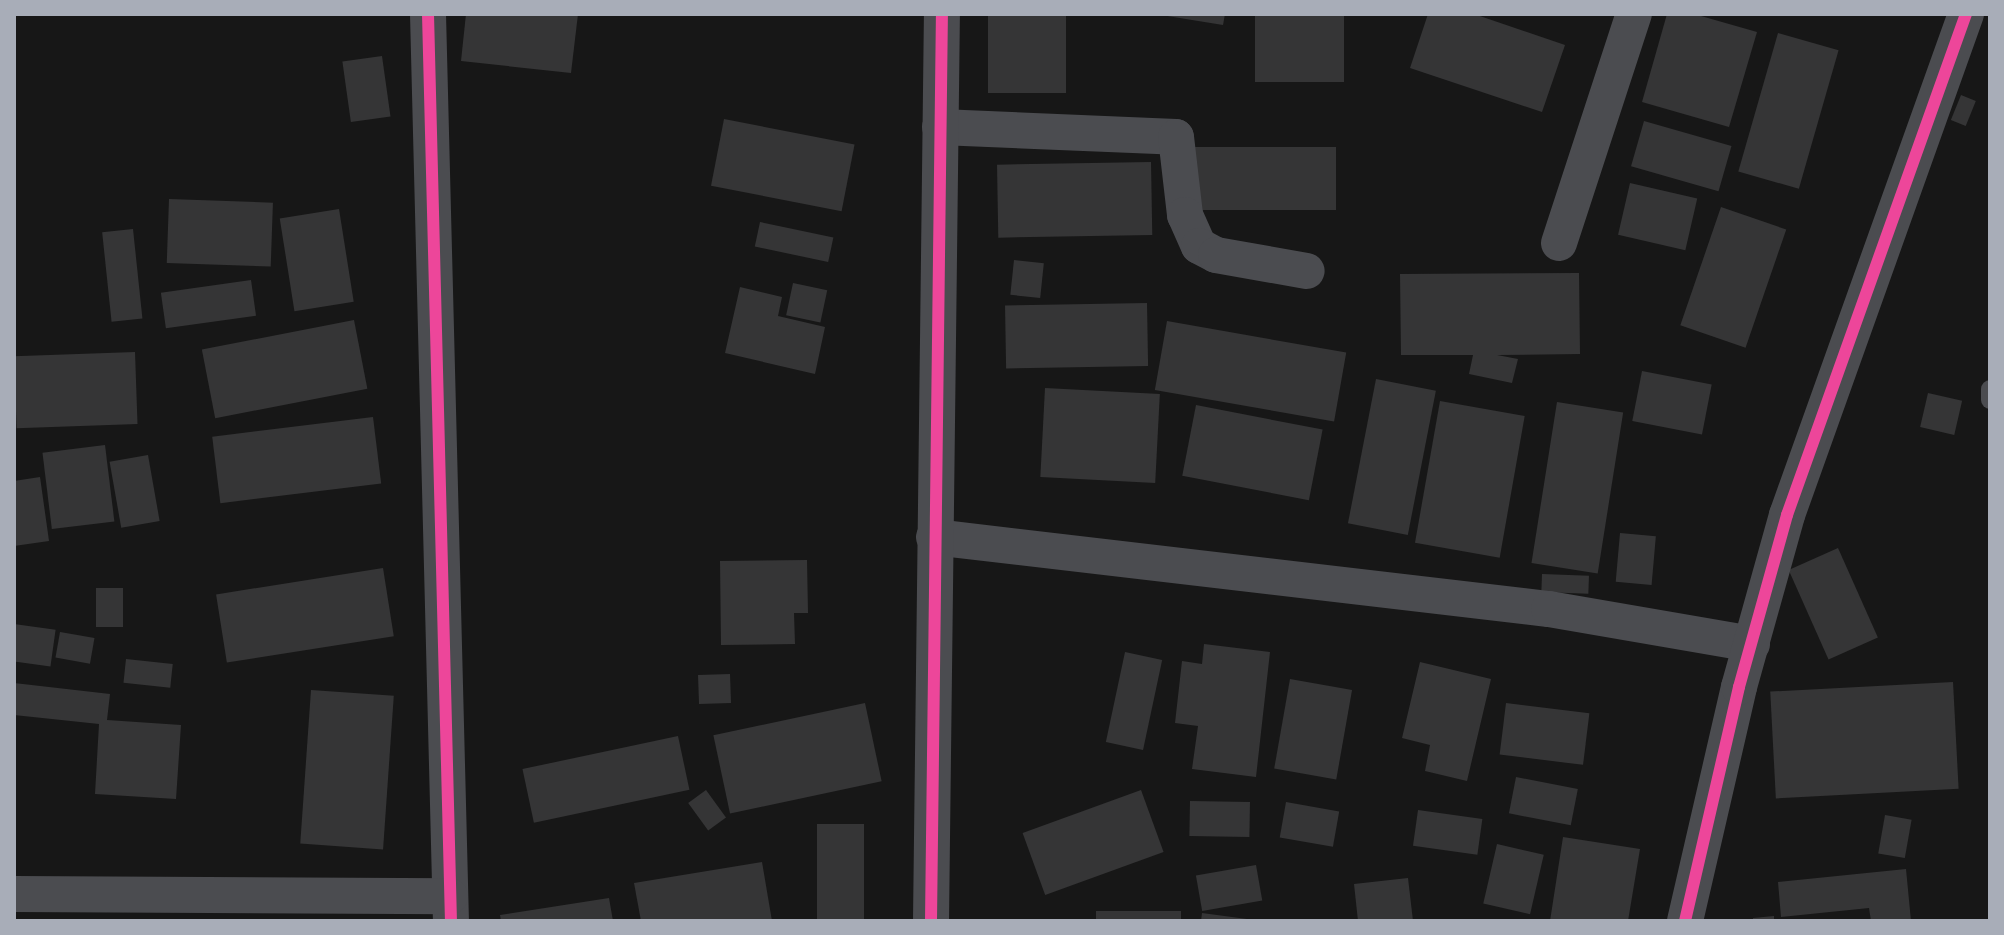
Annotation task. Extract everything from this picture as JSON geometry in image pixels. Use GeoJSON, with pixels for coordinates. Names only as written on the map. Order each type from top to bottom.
{"type":"FeatureCollection","features":[{"type":"Feature","properties":{"kind":"street"},"geometry":{"type":"LineString","coordinates":[[14,894],[450,909],[428,14]]}},
{"type":"Feature","properties":{"kind":"street"},"geometry":{"type":"LineString","coordinates":[[931,921],[942,14]]}},
{"type":"Feature","properties":{"kind":"street"},"geometry":{"type":"LineString","coordinates":[[1559,243],[1634,14]]}},
{"type":"Feature","properties":{"kind":"street"},"geometry":{"type":"LineString","coordinates":[[1685,921],[1752,644],[1787,515],[1966,14]]}},
{"type":"Feature","properties":{"kind":"street"},"geometry":{"type":"LineString","coordinates":[[940,127],[1176,137],[1185,215],[1199,246],[1216,255],[1307,271]]}},
{"type":"Feature","properties":{"kind":"street"},"geometry":{"type":"LineString","coordinates":[[934,537],[1549,609],[1752,644]]}},
{"type":"Feature","properties":{"kind":"lane"},"geometry":{"type":"LineString","coordinates":[[1990,389],[1990,400]]}},
{"type":"Feature","properties":{"kind":"building"},"geometry":{"type":"Polygon","coordinates":[[[466,14],[578,14],[571,73],[461,61],[466,14]]]}},
{"type":"Feature","properties":{"kind":"building"},"geometry":{"type":"Polygon","coordinates":[[[988,14],[1066,14],[1066,93],[988,93],[988,14]]]}},
{"type":"Feature","properties":{"kind":"building"},"geometry":{"type":"Polygon","coordinates":[[[1155,14],[1225,14],[1223,25],[1155,14]]]}},
{"type":"Feature","properties":{"kind":"building"},"geometry":{"type":"Polygon","coordinates":[[[1255,14],[1344,14],[1344,82],[1255,82],[1255,14]]]}},
{"type":"Feature","properties":{"kind":"building"},"geometry":{"type":"Polygon","coordinates":[[[1428,14],[1474,14],[1565,45],[1542,112],[1410,68],[1428,14]]]}},
{"type":"Feature","properties":{"kind":"building"},"geometry":{"type":"Polygon","coordinates":[[[1667,14],[1694,14],[1757,32],[1729,127],[1642,102],[1667,14]]]}},
{"type":"Feature","properties":{"kind":"building"},"geometry":{"type":"Polygon","coordinates":[[[1778,33],[1839,50],[1799,189],[1738,171],[1778,33]]]}},
{"type":"Feature","properties":{"kind":"building"},"geometry":{"type":"Polygon","coordinates":[[[382,56],[390,116],[351,122],[342,62],[382,56]]]}},
{"type":"Feature","properties":{"kind":"building"},"geometry":{"type":"Polygon","coordinates":[[[1961,95],[1976,101],[1966,126],[1951,120],[1961,95]]]}},
{"type":"Feature","properties":{"kind":"building"},"geometry":{"type":"Polygon","coordinates":[[[724,119],[855,144],[842,211],[711,186],[724,119]]]}},
{"type":"Feature","properties":{"kind":"building"},"geometry":{"type":"Polygon","coordinates":[[[1644,121],[1731,146],[1719,191],[1631,166],[1644,121]]]}},
{"type":"Feature","properties":{"kind":"building"},"geometry":{"type":"Polygon","coordinates":[[[1185,147],[1336,147],[1336,210],[1185,210],[1185,147]]]}},
{"type":"Feature","properties":{"kind":"building"},"geometry":{"type":"Polygon","coordinates":[[[1151,162],[1152,235],[998,238],[997,165],[1151,162]]]}},
{"type":"Feature","properties":{"kind":"building"},"geometry":{"type":"Polygon","coordinates":[[[1630,183],[1697,199],[1685,250],[1618,235],[1630,183]]]}},
{"type":"Feature","properties":{"kind":"building"},"geometry":{"type":"Polygon","coordinates":[[[169,199],[273,203],[271,267],[167,263],[169,199]]]}},
{"type":"Feature","properties":{"kind":"building"},"geometry":{"type":"Polygon","coordinates":[[[1721,207],[1786,229],[1746,348],[1680,325],[1721,207]]]}},
{"type":"Feature","properties":{"kind":"building"},"geometry":{"type":"Polygon","coordinates":[[[339,209],[354,302],[294,311],[280,218],[339,209]]]}},
{"type":"Feature","properties":{"kind":"building"},"geometry":{"type":"Polygon","coordinates":[[[760,222],[833,238],[828,262],[755,246],[760,222]]]}},
{"type":"Feature","properties":{"kind":"building"},"geometry":{"type":"Polygon","coordinates":[[[133,229],[142,319],[112,322],[102,232],[133,229]]]}},
{"type":"Feature","properties":{"kind":"building"},"geometry":{"type":"Polygon","coordinates":[[[1014,260],[1044,263],[1040,298],[1010,295],[1014,260]]]}},
{"type":"Feature","properties":{"kind":"building"},"geometry":{"type":"Polygon","coordinates":[[[1579,273],[1580,354],[1497,355],[1518,359],[1512,383],[1469,374],[1473,355],[1401,355],[1400,274],[1579,273]]]}},
{"type":"Feature","properties":{"kind":"building"},"geometry":{"type":"Polygon","coordinates":[[[251,280],[256,316],[166,328],[161,293],[251,280]]]}},
{"type":"Feature","properties":{"kind":"building"},"geometry":{"type":"Polygon","coordinates":[[[793,283],[827,290],[820,323],[786,315],[793,283]]]}},
{"type":"Feature","properties":{"kind":"building"},"geometry":{"type":"Polygon","coordinates":[[[740,287],[782,297],[778,316],[825,327],[815,374],[725,353],[740,287]]]}},
{"type":"Feature","properties":{"kind":"building"},"geometry":{"type":"Polygon","coordinates":[[[1147,303],[1148,366],[1006,368],[1005,305],[1147,303]]]}},
{"type":"Feature","properties":{"kind":"building"},"geometry":{"type":"Polygon","coordinates":[[[354,320],[367,389],[215,418],[202,350],[354,320]]]}},
{"type":"Feature","properties":{"kind":"building"},"geometry":{"type":"Polygon","coordinates":[[[1167,321],[1346,353],[1334,422],[1155,390],[1167,321]]]}},
{"type":"Feature","properties":{"kind":"building"},"geometry":{"type":"Polygon","coordinates":[[[135,352],[138,424],[17,428],[14,356],[135,352]]]}},
{"type":"Feature","properties":{"kind":"building"},"geometry":{"type":"Polygon","coordinates":[[[1642,371],[1712,385],[1702,435],[1632,421],[1642,371]]]}},
{"type":"Feature","properties":{"kind":"building"},"geometry":{"type":"Polygon","coordinates":[[[1376,379],[1436,391],[1408,535],[1348,523],[1376,379]]]}},
{"type":"Feature","properties":{"kind":"building"},"geometry":{"type":"Polygon","coordinates":[[[1045,388],[1160,394],[1155,483],[1040,477],[1045,388]]]}},
{"type":"Feature","properties":{"kind":"building"},"geometry":{"type":"Polygon","coordinates":[[[1928,393],[1962,401],[1954,435],[1920,427],[1928,393]]]}},
{"type":"Feature","properties":{"kind":"building"},"geometry":{"type":"Polygon","coordinates":[[[1440,401],[1525,416],[1500,558],[1415,543],[1440,401]]]}},
{"type":"Feature","properties":{"kind":"building"},"geometry":{"type":"Polygon","coordinates":[[[1557,402],[1623,412],[1598,573],[1532,563],[1557,402]]]}},
{"type":"Feature","properties":{"kind":"building"},"geometry":{"type":"Polygon","coordinates":[[[1196,405],[1323,430],[1309,500],[1182,476],[1196,405]]]}},
{"type":"Feature","properties":{"kind":"building"},"geometry":{"type":"Polygon","coordinates":[[[373,417],[381,484],[220,503],[212,437],[373,417]]]}},
{"type":"Feature","properties":{"kind":"building"},"geometry":{"type":"Polygon","coordinates":[[[105,445],[114,521],[52,529],[42,453],[105,445]]]}},
{"type":"Feature","properties":{"kind":"building"},"geometry":{"type":"Polygon","coordinates":[[[148,455],[160,521],[121,528],[110,462],[148,455]]]}},
{"type":"Feature","properties":{"kind":"building"},"geometry":{"type":"Polygon","coordinates":[[[40,477],[49,541],[14,546],[14,481],[40,477]]]}},
{"type":"Feature","properties":{"kind":"building"},"geometry":{"type":"Polygon","coordinates":[[[1620,533],[1656,536],[1652,585],[1616,582],[1620,533]]]}},
{"type":"Feature","properties":{"kind":"building"},"geometry":{"type":"Polygon","coordinates":[[[1838,548],[1878,638],[1829,659],[1789,570],[1838,548]]]}},
{"type":"Feature","properties":{"kind":"building"},"geometry":{"type":"Polygon","coordinates":[[[807,560],[808,613],[794,613],[795,644],[721,645],[720,561],[807,560]]]}},
{"type":"Feature","properties":{"kind":"building"},"geometry":{"type":"Polygon","coordinates":[[[383,568],[394,636],[227,663],[216,594],[383,568]]]}},
{"type":"Feature","properties":{"kind":"building"},"geometry":{"type":"Polygon","coordinates":[[[1542,574],[1589,576],[1588,594],[1541,592],[1542,574]]]}},
{"type":"Feature","properties":{"kind":"building"},"geometry":{"type":"Polygon","coordinates":[[[96,588],[123,588],[123,627],[96,627],[96,588]]]}},
{"type":"Feature","properties":{"kind":"building"},"geometry":{"type":"Polygon","coordinates":[[[14,624],[56,630],[50,666],[14,661],[14,624]]]}},
{"type":"Feature","properties":{"kind":"building"},"geometry":{"type":"Polygon","coordinates":[[[60,632],[94,638],[90,664],[55,658],[60,632]]]}},
{"type":"Feature","properties":{"kind":"building"},"geometry":{"type":"Polygon","coordinates":[[[1204,644],[1270,652],[1256,777],[1192,769],[1198,726],[1175,723],[1182,661],[1202,664],[1204,644]]]}},
{"type":"Feature","properties":{"kind":"building"},"geometry":{"type":"Polygon","coordinates":[[[1125,652],[1162,660],[1143,750],[1106,742],[1125,652]]]}},
{"type":"Feature","properties":{"kind":"building"},"geometry":{"type":"Polygon","coordinates":[[[126,659],[173,664],[170,688],[123,683],[126,659]]]}},
{"type":"Feature","properties":{"kind":"building"},"geometry":{"type":"Polygon","coordinates":[[[1420,662],[1491,679],[1467,781],[1425,771],[1430,745],[1402,738],[1420,662]]]}},
{"type":"Feature","properties":{"kind":"building"},"geometry":{"type":"Polygon","coordinates":[[[730,674],[731,703],[699,704],[698,675],[730,674]]]}},
{"type":"Feature","properties":{"kind":"building"},"geometry":{"type":"Polygon","coordinates":[[[1290,679],[1352,690],[1336,780],[1274,769],[1290,679]]]}},
{"type":"Feature","properties":{"kind":"building"},"geometry":{"type":"Polygon","coordinates":[[[1953,682],[1959,789],[1776,798],[1770,692],[1953,682]]]}},
{"type":"Feature","properties":{"kind":"building"},"geometry":{"type":"Polygon","coordinates":[[[14,683],[110,694],[107,720],[181,725],[176,799],[95,794],[99,724],[14,715],[14,683]]]}},
{"type":"Feature","properties":{"kind":"building"},"geometry":{"type":"Polygon","coordinates":[[[311,690],[394,696],[383,849],[300,844],[311,690]]]}},
{"type":"Feature","properties":{"kind":"building"},"geometry":{"type":"Polygon","coordinates":[[[865,703],[882,781],[730,813],[713,735],[865,703]]]}},
{"type":"Feature","properties":{"kind":"building"},"geometry":{"type":"Polygon","coordinates":[[[1506,703],[1589,713],[1583,765],[1500,755],[1506,703]]]}},
{"type":"Feature","properties":{"kind":"building"},"geometry":{"type":"Polygon","coordinates":[[[678,736],[689,790],[534,823],[522,769],[678,736]]]}},
{"type":"Feature","properties":{"kind":"building"},"geometry":{"type":"Polygon","coordinates":[[[1516,777],[1578,789],[1571,825],[1509,813],[1516,777]]]}},
{"type":"Feature","properties":{"kind":"building"},"geometry":{"type":"Polygon","coordinates":[[[706,790],[726,818],[708,830],[688,803],[706,790]]]}},
{"type":"Feature","properties":{"kind":"building"},"geometry":{"type":"Polygon","coordinates":[[[1141,790],[1164,852],[1045,895],[1023,833],[1141,790]]]}},
{"type":"Feature","properties":{"kind":"building"},"geometry":{"type":"Polygon","coordinates":[[[1190,801],[1250,802],[1249,837],[1189,836],[1190,801]]]}},
{"type":"Feature","properties":{"kind":"building"},"geometry":{"type":"Polygon","coordinates":[[[1286,802],[1339,811],[1333,847],[1280,837],[1286,802]]]}},
{"type":"Feature","properties":{"kind":"building"},"geometry":{"type":"Polygon","coordinates":[[[1418,810],[1482,819],[1477,855],[1413,846],[1418,810]]]}},
{"type":"Feature","properties":{"kind":"building"},"geometry":{"type":"Polygon","coordinates":[[[1885,815],[1912,820],[1905,858],[1878,853],[1885,815]]]}},
{"type":"Feature","properties":{"kind":"building"},"geometry":{"type":"Polygon","coordinates":[[[817,824],[864,824],[864,921],[817,921],[817,824]]]}},
{"type":"Feature","properties":{"kind":"building"},"geometry":{"type":"Polygon","coordinates":[[[1563,837],[1640,849],[1628,921],[1550,921],[1563,837]]]}},
{"type":"Feature","properties":{"kind":"building"},"geometry":{"type":"Polygon","coordinates":[[[1497,844],[1544,855],[1530,914],[1483,903],[1497,844]]]}},
{"type":"Feature","properties":{"kind":"building"},"geometry":{"type":"Polygon","coordinates":[[[762,862],[772,921],[641,921],[634,883],[762,862]]]}},
{"type":"Feature","properties":{"kind":"building"},"geometry":{"type":"Polygon","coordinates":[[[1256,865],[1262,900],[1202,911],[1196,876],[1256,865]]]}},
{"type":"Feature","properties":{"kind":"building"},"geometry":{"type":"Polygon","coordinates":[[[1906,869],[1911,921],[1871,921],[1869,908],[1781,917],[1778,882],[1906,869]]]}},
{"type":"Feature","properties":{"kind":"building"},"geometry":{"type":"Polygon","coordinates":[[[1408,878],[1413,921],[1358,921],[1354,884],[1408,878]]]}},
{"type":"Feature","properties":{"kind":"building"},"geometry":{"type":"Polygon","coordinates":[[[609,898],[613,921],[501,921],[500,915],[609,898]]]}},
{"type":"Feature","properties":{"kind":"building"},"geometry":{"type":"Polygon","coordinates":[[[1096,911],[1181,911],[1181,921],[1096,921],[1096,911]]]}},
{"type":"Feature","properties":{"kind":"building"},"geometry":{"type":"Polygon","coordinates":[[[1202,913],[1247,919],[1247,921],[1201,921],[1202,913]]]}},
{"type":"Feature","properties":{"kind":"building"},"geometry":{"type":"Polygon","coordinates":[[[1774,916],[1774,921],[1753,921],[1753,918],[1774,916]]]}},
{"type":"Feature","properties":{"kind":"cycle path"},"geometry":{"type":"LineString","coordinates":[[428,14],[451,921]]}},
{"type":"Feature","properties":{"kind":"cycle path"},"geometry":{"type":"LineString","coordinates":[[931,921],[942,14]]}},
{"type":"Feature","properties":{"kind":"cycle path"},"geometry":{"type":"LineString","coordinates":[[1685,921],[1739,687],[1787,515],[1966,14]]}}]}
